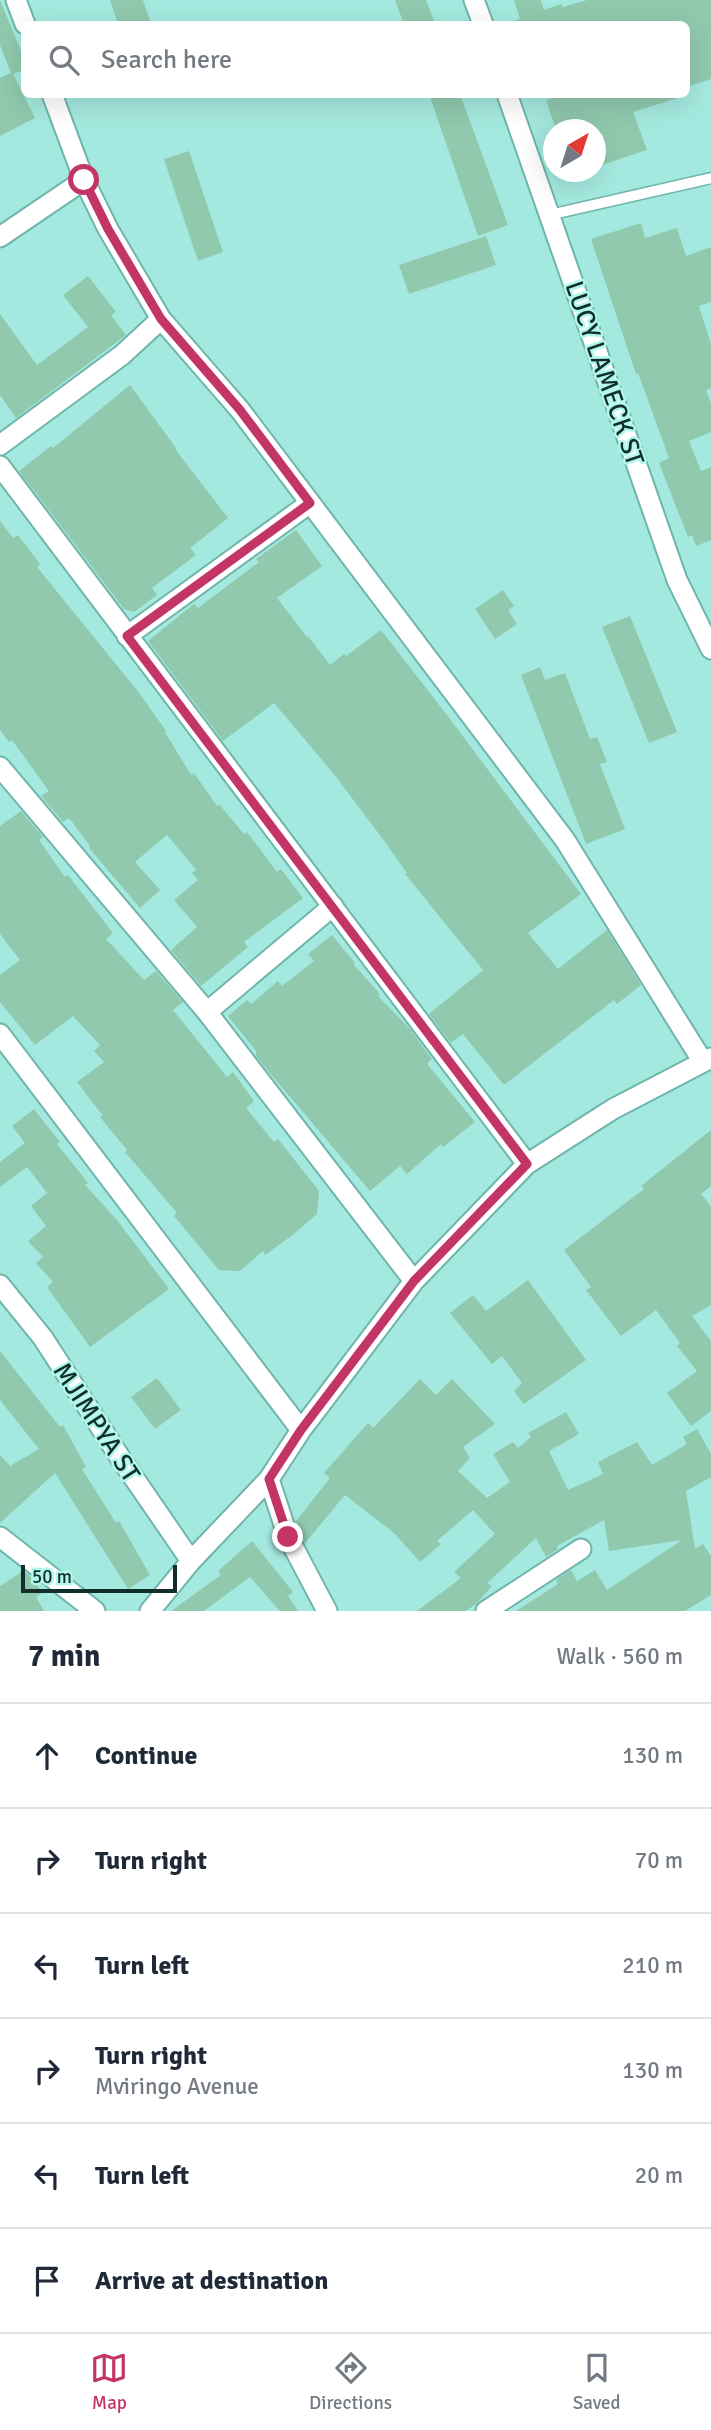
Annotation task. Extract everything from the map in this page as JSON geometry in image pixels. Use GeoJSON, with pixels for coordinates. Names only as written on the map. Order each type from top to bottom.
{"type":"FeatureCollection","features":[{"type":"Feature","properties":{"kind":"street"},"geometry":{"type":"LineString","coordinates":[[16,0],[24,21]]}},
{"type":"Feature","properties":{"kind":"street"},"geometry":{"type":"LineString","coordinates":[[474,0],[482,21]]}},
{"type":"Feature","properties":{"kind":"street"},"geometry":{"type":"LineString","coordinates":[[53,98],[84,180],[108,229],[161,319],[240,410],[565,840],[707,1060],[613,1109],[527,1164],[414,1281],[301,1430],[269,1479],[191,1561],[150,1611]]}},
{"type":"Feature","properties":{"kind":"street","name":"LUCY LAMECK ST"},"geometry":{"type":"LineString","coordinates":[[508,98],[677,580],[711,649]]}},
{"type":"Feature","properties":{"kind":"street"},"geometry":{"type":"LineString","coordinates":[[0,237],[84,180]]}},
{"type":"Feature","properties":{"kind":"street"},"geometry":{"type":"LineString","coordinates":[[0,445],[122,355],[161,319]]}},
{"type":"Feature","properties":{"kind":"street"},"geometry":{"type":"LineString","coordinates":[[0,466],[527,1164]]}},
{"type":"Feature","properties":{"kind":"street"},"geometry":{"type":"LineString","coordinates":[[127,636],[310,503]]}},
{"type":"Feature","properties":{"kind":"street"},"geometry":{"type":"LineString","coordinates":[[0,767],[207,1012],[414,1281]]}},
{"type":"Feature","properties":{"kind":"street"},"geometry":{"type":"LineString","coordinates":[[207,1012],[333,906]]}},
{"type":"Feature","properties":{"kind":"street"},"geometry":{"type":"LineString","coordinates":[[0,1034],[301,1430]]}},
{"type":"Feature","properties":{"kind":"street","name":"MJIMPYA ST"},"geometry":{"type":"LineString","coordinates":[[0,1285],[43,1338],[191,1561]]}},
{"type":"Feature","properties":{"kind":"street"},"geometry":{"type":"LineString","coordinates":[[269,1479],[288,1537],[327,1611]]}},
{"type":"Feature","properties":{"kind":"street"},"geometry":{"type":"LineString","coordinates":[[0,1537],[96,1611]]}},
{"type":"Feature","properties":{"kind":"street"},"geometry":{"type":"LineString","coordinates":[[486,1611],[581,1549]]}},
{"type":"Feature","properties":{"kind":"lane"},"geometry":{"type":"LineString","coordinates":[[549,215],[711,178]]}},
{"type":"Feature","properties":{"kind":"building"},"geometry":{"type":"Polygon","coordinates":[[[0,0],[21,51],[21,71],[13,74],[21,90],[21,98],[25,98],[35,118],[0,136],[0,78],[11,73],[0,45],[0,0]]]}},
{"type":"Feature","properties":{"kind":"building"},"geometry":{"type":"Polygon","coordinates":[[[110,0],[143,0],[150,21],[117,21],[110,0]]]}},
{"type":"Feature","properties":{"kind":"building"},"geometry":{"type":"Polygon","coordinates":[[[395,0],[426,0],[434,21],[403,21],[395,0]]]}},
{"type":"Feature","properties":{"kind":"building"},"geometry":{"type":"Polygon","coordinates":[[[514,0],[541,0],[544,10],[587,0],[711,0],[711,79],[690,86],[690,21],[513,21],[520,19],[514,0]]]}},
{"type":"Feature","properties":{"kind":"building"},"geometry":{"type":"Polygon","coordinates":[[[430,98],[461,98],[508,225],[478,236],[430,98]]]}},
{"type":"Feature","properties":{"kind":"building"},"geometry":{"type":"Polygon","coordinates":[[[551,98],[678,98],[633,112],[647,150],[606,164],[606,119],[552,119],[546,100],[551,98]]]}},
{"type":"Feature","properties":{"kind":"building"},"geometry":{"type":"Polygon","coordinates":[[[189,151],[223,252],[198,261],[164,159],[189,151]]]}},
{"type":"Feature","properties":{"kind":"building"},"geometry":{"type":"Polygon","coordinates":[[[641,223],[645,238],[677,228],[686,256],[711,247],[711,302],[699,306],[711,344],[711,388],[706,390],[711,403],[711,432],[689,441],[701,471],[711,467],[711,540],[696,546],[692,535],[688,537],[659,463],[669,458],[638,373],[636,374],[591,239],[641,223]]]}},
{"type":"Feature","properties":{"kind":"building"},"geometry":{"type":"Polygon","coordinates":[[[486,236],[496,265],[409,294],[399,265],[486,236]]]}},
{"type":"Feature","properties":{"kind":"building"},"geometry":{"type":"Polygon","coordinates":[[[88,276],[116,312],[111,315],[126,335],[16,418],[0,395],[0,314],[37,365],[88,327],[63,295],[88,276]]]}},
{"type":"Feature","properties":{"kind":"building"},"geometry":{"type":"Polygon","coordinates":[[[130,385],[228,518],[190,548],[196,555],[152,588],[157,595],[134,612],[124,609],[19,471],[51,446],[53,448],[130,385]]]}},
{"type":"Feature","properties":{"kind":"building"},"geometry":{"type":"Polygon","coordinates":[[[0,521],[13,538],[18,535],[40,564],[37,567],[140,694],[166,731],[191,775],[194,773],[217,806],[219,804],[244,834],[247,832],[277,872],[281,869],[303,898],[244,942],[248,947],[201,986],[171,950],[197,927],[174,900],[198,880],[192,873],[196,870],[167,835],[135,862],[160,890],[140,908],[89,848],[69,818],[63,822],[41,796],[49,791],[12,740],[9,742],[0,730],[0,521]]]}},
{"type":"Feature","properties":{"kind":"building"},"geometry":{"type":"Polygon","coordinates":[[[296,530],[322,566],[277,598],[307,637],[330,665],[381,630],[581,894],[528,933],[558,969],[607,930],[641,985],[617,1004],[614,1000],[504,1085],[463,1034],[451,1043],[429,1014],[483,970],[405,874],[407,873],[333,773],[274,703],[223,741],[148,641],[194,604],[198,608],[259,562],[256,559],[296,530]]]}},
{"type":"Feature","properties":{"kind":"building"},"geometry":{"type":"Polygon","coordinates":[[[503,590],[514,606],[508,610],[517,624],[495,639],[475,609],[503,590]]]}},
{"type":"Feature","properties":{"kind":"building"},"geometry":{"type":"Polygon","coordinates":[[[630,616],[677,732],[649,743],[602,627],[630,616]]]}},
{"type":"Feature","properties":{"kind":"building"},"geometry":{"type":"Polygon","coordinates":[[[540,667],[545,680],[565,673],[590,739],[597,737],[607,762],[600,764],[625,829],[586,844],[521,675],[540,667]]]}},
{"type":"Feature","properties":{"kind":"building"},"geometry":{"type":"Polygon","coordinates":[[[21,811],[43,837],[39,840],[65,877],[68,875],[113,933],[106,939],[144,980],[156,971],[183,1002],[173,1010],[227,1077],[233,1072],[254,1101],[246,1108],[274,1142],[278,1139],[319,1191],[317,1214],[265,1255],[263,1251],[240,1271],[219,1270],[174,1216],[177,1213],[125,1152],[127,1150],[100,1117],[103,1116],[77,1082],[104,1062],[94,1051],[100,1045],[73,1016],[35,1045],[0,1002],[0,975],[20,960],[0,934],[0,826],[21,811]]]}},
{"type":"Feature","properties":{"kind":"building"},"geometry":{"type":"Polygon","coordinates":[[[332,935],[380,994],[378,996],[410,1029],[432,1059],[428,1065],[475,1122],[443,1147],[441,1144],[407,1174],[400,1166],[370,1191],[263,1065],[256,1056],[256,1051],[228,1016],[247,1000],[251,1004],[278,981],[282,986],[314,961],[308,954],[332,935]]]}},
{"type":"Feature","properties":{"kind":"building"},"geometry":{"type":"Polygon","coordinates":[[[34,1109],[88,1183],[85,1185],[117,1220],[169,1289],[90,1347],[47,1287],[53,1282],[36,1263],[43,1257],[28,1241],[46,1226],[31,1206],[47,1193],[27,1167],[0,1187],[0,1162],[25,1143],[12,1126],[34,1109]]]}},
{"type":"Feature","properties":{"kind":"building"},"geometry":{"type":"Polygon","coordinates":[[[711,1130],[711,1186],[701,1194],[711,1206],[711,1305],[692,1316],[711,1341],[711,1411],[691,1426],[667,1393],[697,1371],[677,1346],[680,1343],[656,1310],[621,1336],[586,1290],[591,1287],[564,1250],[644,1189],[641,1186],[711,1130]]]}},
{"type":"Feature","properties":{"kind":"building"},"geometry":{"type":"Polygon","coordinates":[[[528,1280],[586,1360],[524,1404],[514,1391],[522,1383],[502,1356],[492,1364],[450,1313],[473,1295],[486,1311],[528,1280]]]}},
{"type":"Feature","properties":{"kind":"building"},"geometry":{"type":"Polygon","coordinates":[[[0,1351],[60,1427],[63,1425],[86,1467],[82,1469],[116,1523],[119,1521],[150,1575],[128,1589],[55,1473],[0,1523],[0,1455],[10,1466],[39,1449],[0,1400],[0,1351]]]}},
{"type":"Feature","properties":{"kind":"building"},"geometry":{"type":"Polygon","coordinates":[[[157,1378],[181,1410],[155,1429],[131,1397],[157,1378]]]}},
{"type":"Feature","properties":{"kind":"building"},"geometry":{"type":"Polygon","coordinates":[[[420,1379],[436,1395],[452,1379],[495,1424],[463,1447],[470,1458],[458,1471],[487,1498],[510,1482],[493,1454],[513,1442],[518,1448],[531,1437],[528,1433],[566,1412],[579,1434],[549,1451],[568,1490],[603,1474],[598,1462],[637,1442],[652,1465],[687,1444],[683,1437],[697,1429],[711,1454],[711,1477],[686,1491],[695,1549],[703,1544],[711,1556],[711,1595],[685,1611],[516,1611],[558,1584],[556,1580],[571,1570],[577,1581],[595,1570],[607,1590],[682,1540],[609,1551],[604,1520],[557,1546],[558,1549],[546,1557],[536,1538],[487,1583],[492,1586],[466,1611],[417,1611],[461,1578],[454,1572],[495,1534],[473,1510],[437,1541],[441,1544],[420,1562],[394,1533],[345,1495],[305,1543],[296,1521],[330,1478],[324,1473],[368,1423],[373,1428],[420,1379]]]}},
{"type":"Feature","properties":{"kind":"building"},"geometry":{"type":"Polygon","coordinates":[[[252,1541],[293,1592],[288,1596],[298,1611],[280,1611],[250,1577],[204,1611],[171,1611],[221,1575],[218,1571],[252,1541]]]}},
{"type":"Feature","properties":{"kind":"building"},"geometry":{"type":"Polygon","coordinates":[[[23,1571],[33,1578],[42,1593],[36,1597],[44,1611],[0,1611],[0,1586],[23,1571]]]}},
{"type":"Feature","properties":{"kind":"route"},"geometry":{"type":"LineString","coordinates":[[84,180],[108,229],[161,319],[240,410],[310,503],[127,636],[527,1164],[414,1281],[301,1430],[269,1479],[288,1537]]}}]}
